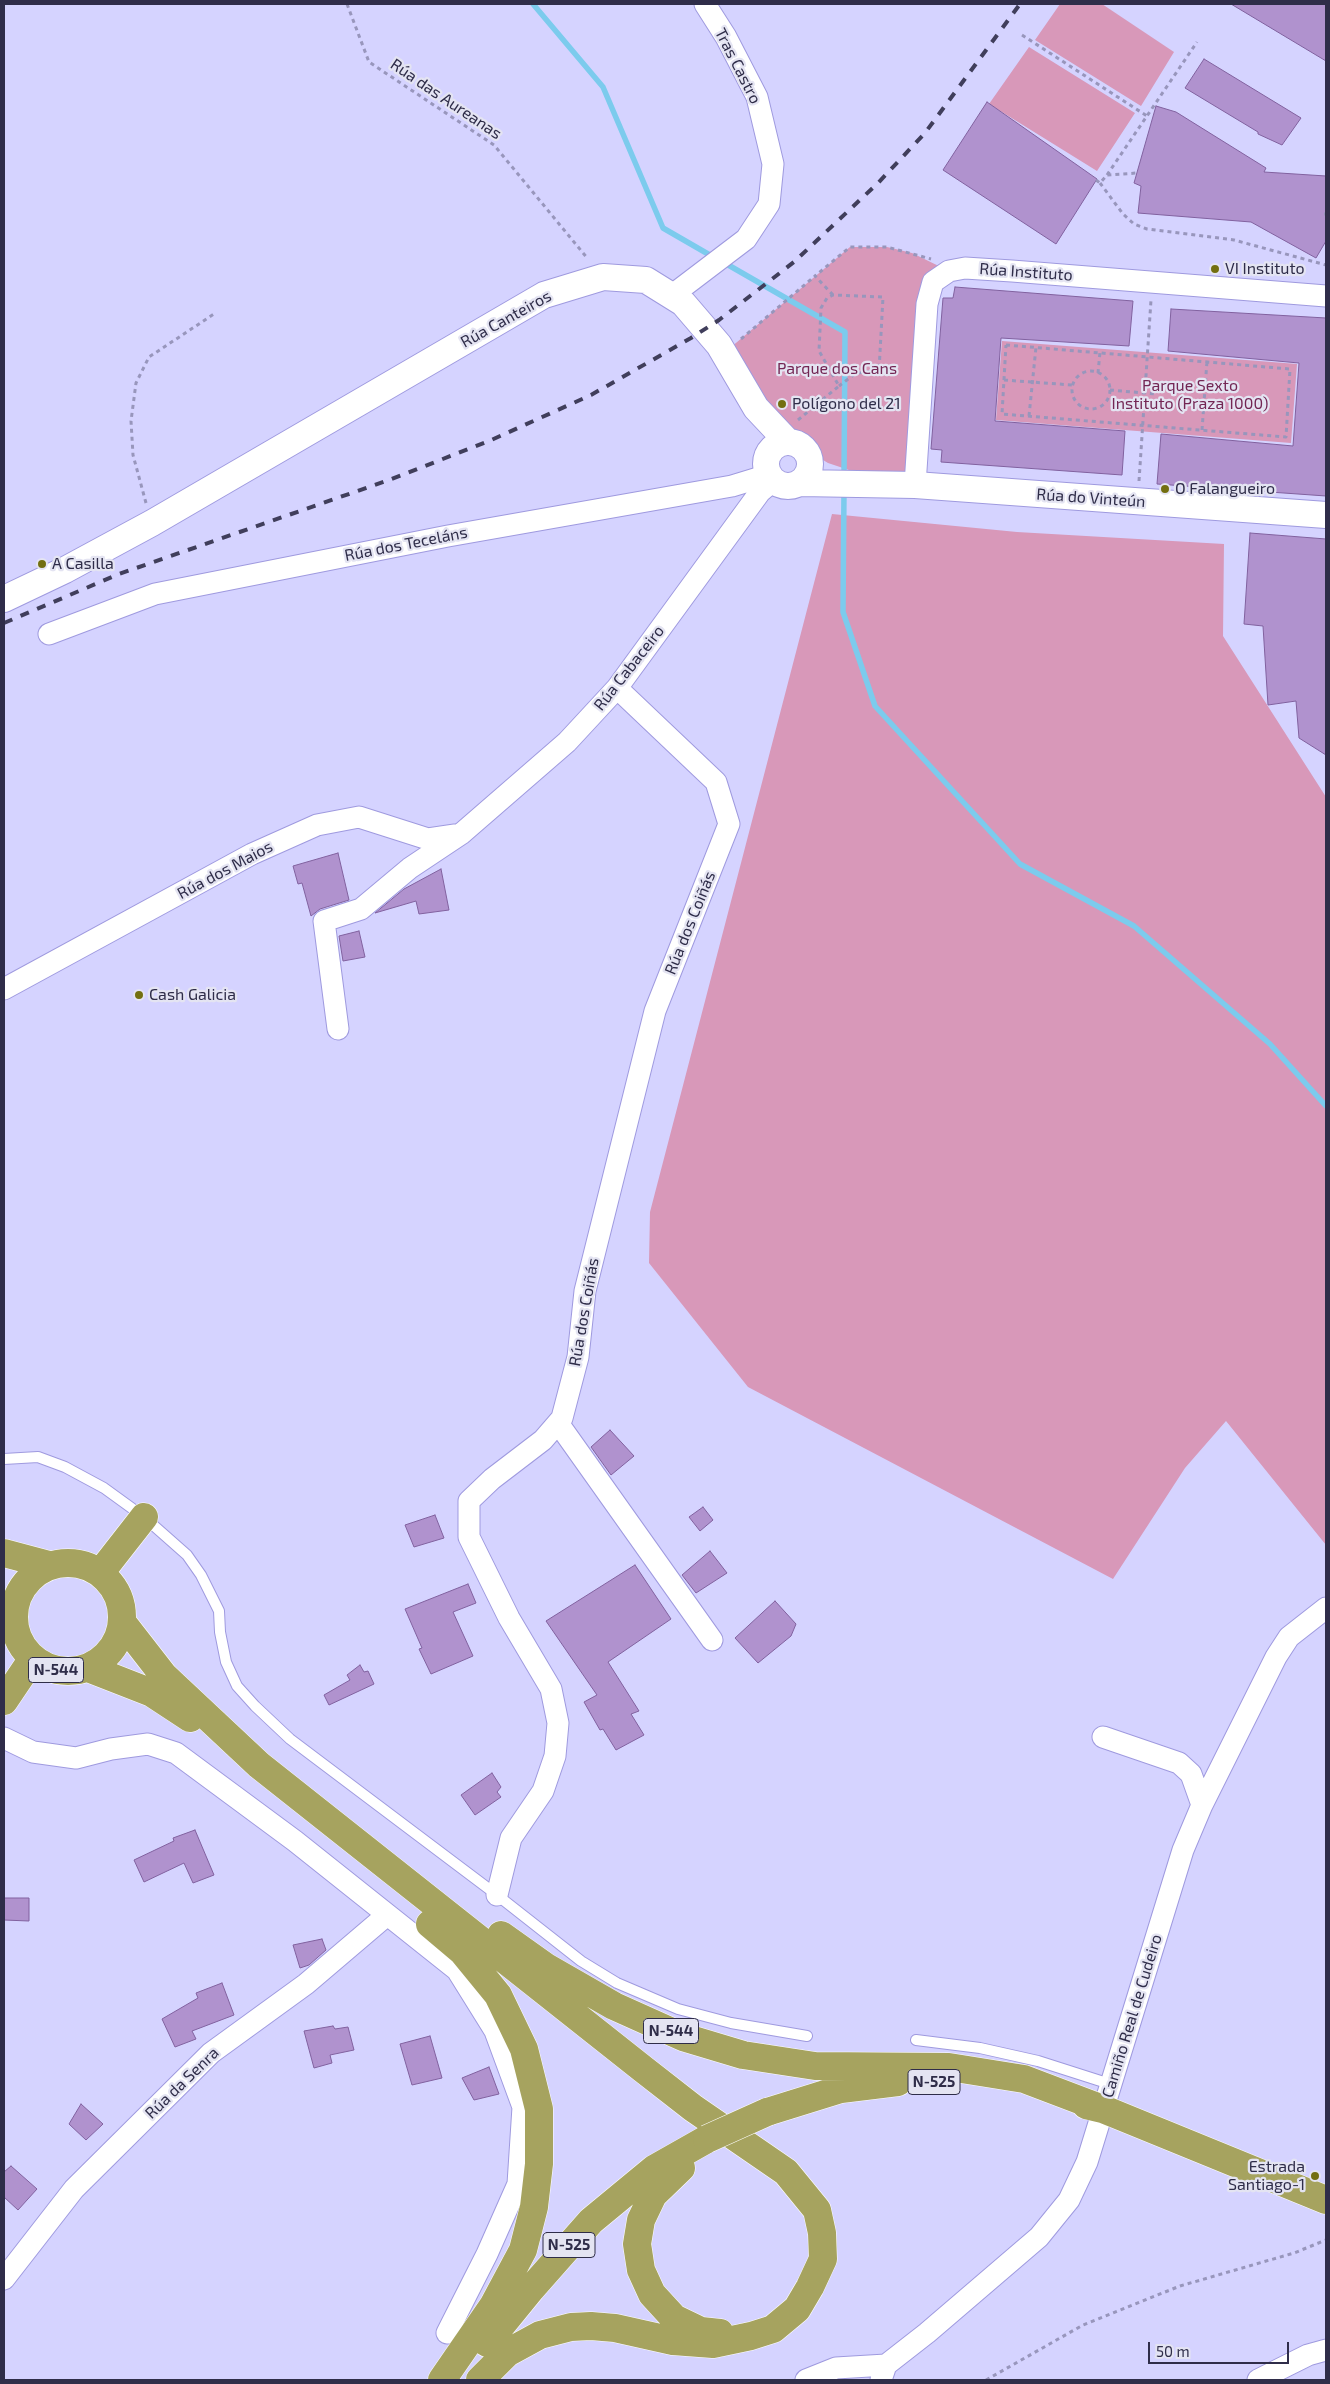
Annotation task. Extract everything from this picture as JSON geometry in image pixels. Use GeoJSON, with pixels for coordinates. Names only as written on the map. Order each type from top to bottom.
{"type":"FeatureCollection","features":[{"type":"Feature","properties":{"kind":"highway"},"geometry":{"type":"LineString","coordinates":[[4,1554],[49,1565],[80,1564],[101,1572],[144,1517]]}},
{"type":"Feature","properties":{"kind":"highway","name":"N-544"},"geometry":{"type":"LineString","coordinates":[[49,1565],[10,1593],[13,1617],[16,1632],[33,1658],[52,1669],[67,1672],[88,1668],[102,1660],[112,1649],[118,1638],[122,1622],[121,1605],[116,1590],[101,1572]]}},
{"type":"Feature","properties":{"kind":"highway","name":"N-544"},"geometry":{"type":"LineString","coordinates":[[122,1622],[164,1676],[259,1765]]}},
{"type":"Feature","properties":{"kind":"highway"},"geometry":{"type":"LineString","coordinates":[[4,1701],[33,1658]]}},
{"type":"Feature","properties":{"kind":"highway","name":"N-544"},"geometry":{"type":"LineString","coordinates":[[88,1668],[152,1693],[259,1765],[679,2097],[786,2172],[817,2210],[822,2233],[823,2259],[797,2309],[773,2329],[713,2344],[673,2341],[615,2328],[571,2327],[540,2335],[507,2353],[480,2380]]}},
{"type":"Feature","properties":{"kind":"highway","name":"N-544"},"geometry":{"type":"LineString","coordinates":[[298,1796],[398,1858],[546,1967],[614,2006],[683,2037],[744,2055],[815,2066],[949,2067],[1107,2097]]}},
{"type":"Feature","properties":{"kind":"highway","name":"N-544"},"geometry":{"type":"LineString","coordinates":[[298,1796],[379,1881],[462,1951],[498,1995],[524,2049],[539,2110],[538,2173],[534,2207],[523,2250],[493,2306],[442,2380]]}},
{"type":"Feature","properties":{"kind":"highway","name":"N-525"},"geometry":{"type":"LineString","coordinates":[[457,2380],[531,2288],[591,2221],[654,2168],[707,2139],[767,2112],[841,2088],[904,2081],[986,2084],[1107,2097],[1326,2200]]}},
{"type":"Feature","properties":{"kind":"highway","name":"N-544"},"geometry":{"type":"LineString","coordinates":[[707,2139],[653,2195],[641,2220],[637,2244],[641,2270],[652,2294],[674,2318],[700,2331],[751,2336]]}},
{"type":"Feature","properties":{"kind":"street","name":"Tras Castro"},"geometry":{"type":"LineString","coordinates":[[671,296],[746,239],[769,204],[773,164],[757,97],[726,37],[705,4]]}},
{"type":"Feature","properties":{"kind":"street","name":"Rúa Instituto"},"geometry":{"type":"LineString","coordinates":[[915,485],[927,304],[933,282],[950,271],[965,268],[1153,281],[1326,296]]}},
{"type":"Feature","properties":{"kind":"street","name":"Rúa Canteiros"},"geometry":{"type":"LineString","coordinates":[[4,599],[51,577],[152,523],[544,295],[603,277],[646,280],[683,303],[724,353],[784,454]]}},
{"type":"Feature","properties":{"kind":"street"},"geometry":{"type":"LineString","coordinates":[[784,454],[867,476],[915,485],[800,483],[793,486],[784,486],[784,454]]}},
{"type":"Feature","properties":{"kind":"street","name":"Rúa dos Teceláns"},"geometry":{"type":"LineString","coordinates":[[49,634],[154,594],[448,536],[732,486],[784,454]]}},
{"type":"Feature","properties":{"kind":"street","name":"Rúa Cabaceiro"},"geometry":{"type":"LineString","coordinates":[[338,1029],[324,921],[361,909],[410,868],[461,834],[567,742],[617,688],[760,492],[784,454]]}},
{"type":"Feature","properties":{"kind":"street","name":"Rúa do Vinteún"},"geometry":{"type":"LineString","coordinates":[[915,485],[1326,515]]}},
{"type":"Feature","properties":{"kind":"street","name":"Rúa dos Coiñás"},"geometry":{"type":"LineString","coordinates":[[497,1894],[511,1838],[543,1791],[555,1756],[558,1723],[551,1689],[509,1618],[469,1537],[470,1501],[492,1479],[543,1440],[562,1418],[578,1357],[585,1290],[655,1011],[729,824],[716,782],[617,688]]}},
{"type":"Feature","properties":{"kind":"street","name":"Rúa dos Maios"},"geometry":{"type":"LineString","coordinates":[[4,990],[252,854],[317,824],[359,817],[428,839],[461,834]]}},
{"type":"Feature","properties":{"kind":"street"},"geometry":{"type":"LineString","coordinates":[[558,1423],[712,1640]]}},
{"type":"Feature","properties":{"kind":"street","name":"Camiño Real de Cudeiro"},"geometry":{"type":"LineString","coordinates":[[884,2373],[1039,2238],[1057,2218],[1069,2200],[1084,2169],[1183,1850],[1202,1806],[1276,1657],[1289,1637],[1326,1608]]}},
{"type":"Feature","properties":{"kind":"street"},"geometry":{"type":"LineString","coordinates":[[1103,1737],[1179,1763],[1191,1774],[1202,1806]]}},
{"type":"Feature","properties":{"kind":"street"},"geometry":{"type":"LineString","coordinates":[[4,1738],[33,1752],[76,1758],[111,1749],[148,1744],[176,1754],[295,1841],[457,1970],[495,2031],[523,2107],[518,2184],[487,2254],[447,2333]]}},
{"type":"Feature","properties":{"kind":"street","name":"Rúa da Senra"},"geometry":{"type":"LineString","coordinates":[[4,2279],[74,2189],[211,2053],[306,1984],[387,1915]]}},
{"type":"Feature","properties":{"kind":"street"},"geometry":{"type":"LineString","coordinates":[[1258,2380],[1308,2355],[1326,2350]]}},
{"type":"Feature","properties":{"kind":"street"},"geometry":{"type":"LineString","coordinates":[[806,2380],[834,2374],[884,2373]]}},
{"type":"Feature","properties":{"kind":"lane"},"geometry":{"type":"LineString","coordinates":[[4,1459],[38,1457],[65,1467],[104,1488],[144,1517],[186,1555],[201,1575],[219,1611],[220,1632],[226,1662],[237,1686],[255,1706],[290,1739],[497,1894],[581,1961],[617,1983],[678,2009],[731,2023],[807,2036]]}},
{"type":"Feature","properties":{"kind":"lane"},"geometry":{"type":"LineString","coordinates":[[916,2040],[980,2048],[1038,2061],[1107,2097]]}},
{"type":"Feature","properties":{"kind":"path","name":"Rúa das Aureanas"},"geometry":{"type":"LineString","coordinates":[[347,4],[369,62],[494,145],[603,277]]}},
{"type":"Feature","properties":{"kind":"path"},"geometry":{"type":"LineString","coordinates":[[1022,35],[1147,116]]}},
{"type":"Feature","properties":{"kind":"path"},"geometry":{"type":"LineString","coordinates":[[1100,183],[1197,42]]}},
{"type":"Feature","properties":{"kind":"path"},"geometry":{"type":"LineString","coordinates":[[1107,175],[1137,173]]}},
{"type":"Feature","properties":{"kind":"path"},"geometry":{"type":"LineString","coordinates":[[1096,180],[1123,214],[1134,224],[1147,229],[1234,240],[1326,266]]}},
{"type":"Feature","properties":{"kind":"path"},"geometry":{"type":"LineString","coordinates":[[724,353],[850,247],[887,247],[932,260]]}},
{"type":"Feature","properties":{"kind":"path"},"geometry":{"type":"LineString","coordinates":[[815,276],[833,295]]}},
{"type":"Feature","properties":{"kind":"path"},"geometry":{"type":"LineString","coordinates":[[1138,502],[1153,281]]}},
{"type":"Feature","properties":{"kind":"path"},"geometry":{"type":"LineString","coordinates":[[784,454],[839,386],[856,373],[879,371],[883,297],[833,295],[827,298],[821,308],[819,351],[839,386]]}},
{"type":"Feature","properties":{"kind":"path"},"geometry":{"type":"LineString","coordinates":[[152,523],[133,455],[131,421],[136,383],[149,357],[214,314]]}},
{"type":"Feature","properties":{"kind":"path"},"geometry":{"type":"LineString","coordinates":[[1006,345],[1100,352],[1290,369],[1286,437],[1002,414],[1006,345]]}},
{"type":"Feature","properties":{"kind":"path"},"geometry":{"type":"LineString","coordinates":[[1029,416],[1036,347]]}},
{"type":"Feature","properties":{"kind":"path"},"geometry":{"type":"LineString","coordinates":[[1098,373],[1100,352]]}},
{"type":"Feature","properties":{"kind":"path"},"geometry":{"type":"LineString","coordinates":[[1202,430],[1207,361]]}},
{"type":"Feature","properties":{"kind":"path"},"geometry":{"type":"LineString","coordinates":[[1084,372],[1098,373],[1107,380],[1110,390],[1105,402],[1095,408],[1082,407],[1074,398],[1072,385],[1075,379],[1084,372]]}},
{"type":"Feature","properties":{"kind":"path"},"geometry":{"type":"LineString","coordinates":[[1004,380],[1072,385]]}},
{"type":"Feature","properties":{"kind":"path"},"geometry":{"type":"LineString","coordinates":[[1110,390],[1156,394]]}},
{"type":"Feature","properties":{"kind":"path"},"geometry":{"type":"LineString","coordinates":[[986,2380],[1083,2325],[1180,2286],[1294,2253],[1326,2240]]}},
{"type":"Feature","properties":{"kind":"green space"},"geometry":{"type":"Polygon","coordinates":[[[1060,4],[1102,4],[1174,52],[1141,106],[1035,40],[1060,4]]]}},
{"type":"Feature","properties":{"kind":"green space"},"geometry":{"type":"Polygon","coordinates":[[[1029,47],[1135,113],[1097,171],[989,104],[1029,47]]]}},
{"type":"Feature","properties":{"kind":"green space","name":"Parque dos Cans"},"geometry":{"type":"Polygon","coordinates":[[[850,247],[887,247],[912,253],[949,271],[933,282],[915,485],[867,476],[828,463],[800,446],[788,442],[724,353],[850,247]]]}},
{"type":"Feature","properties":{"kind":"green space","name":"Parque Sexto Instituto (Praza 1000)"},"geometry":{"type":"Polygon","coordinates":[[[1002,341],[1297,364],[1291,443],[996,420],[1002,341]]]}},
{"type":"Feature","properties":{"kind":"green space"},"geometry":{"type":"Polygon","coordinates":[[[832,514],[1017,532],[1224,544],[1223,636],[1326,797],[1326,1545],[1226,1421],[1185,1468],[1113,1579],[748,1387],[649,1263],[650,1212],[832,514]]]}},
{"type":"Feature","properties":{"kind":"building"},"geometry":{"type":"Polygon","coordinates":[[[1231,4],[1326,4],[1326,61],[1231,4]]]}},
{"type":"Feature","properties":{"kind":"building"},"geometry":{"type":"Polygon","coordinates":[[[1204,59],[1301,118],[1282,145],[1258,134],[1258,132],[1185,88],[1204,59]]]}},
{"type":"Feature","properties":{"kind":"building"},"geometry":{"type":"Polygon","coordinates":[[[987,102],[1097,179],[1056,244],[943,170],[987,102]]]}},
{"type":"Feature","properties":{"kind":"building"},"geometry":{"type":"Polygon","coordinates":[[[1156,106],[1176,112],[1266,168],[1264,172],[1326,176],[1326,241],[1316,258],[1251,222],[1138,213],[1141,186],[1134,183],[1156,106]]]}},
{"type":"Feature","properties":{"kind":"building"},"geometry":{"type":"Polygon","coordinates":[[[955,287],[1133,301],[1129,346],[1001,338],[995,421],[1125,431],[1122,475],[941,462],[942,450],[931,449],[943,298],[953,298],[955,287]]]}},
{"type":"Feature","properties":{"kind":"building"},"geometry":{"type":"Polygon","coordinates":[[[1171,309],[1326,318],[1326,496],[1157,484],[1161,434],[1293,446],[1299,363],[1168,351],[1171,309]]]}},
{"type":"Feature","properties":{"kind":"building"},"geometry":{"type":"Polygon","coordinates":[[[1250,533],[1326,539],[1326,755],[1299,738],[1296,701],[1268,705],[1263,626],[1244,624],[1250,533]]]}},
{"type":"Feature","properties":{"kind":"building"},"geometry":{"type":"Polygon","coordinates":[[[338,853],[349,900],[320,909],[311,916],[302,883],[298,884],[293,866],[338,853]]]}},
{"type":"Feature","properties":{"kind":"building"},"geometry":{"type":"Polygon","coordinates":[[[441,869],[449,910],[419,914],[416,901],[375,913],[404,889],[441,869]]]}},
{"type":"Feature","properties":{"kind":"building"},"geometry":{"type":"Polygon","coordinates":[[[359,931],[365,957],[343,961],[339,936],[359,931]]]}},
{"type":"Feature","properties":{"kind":"building"},"geometry":{"type":"Polygon","coordinates":[[[610,1430],[634,1456],[611,1475],[591,1447],[610,1430]]]}},
{"type":"Feature","properties":{"kind":"building"},"geometry":{"type":"Polygon","coordinates":[[[703,1507],[713,1520],[700,1531],[689,1517],[703,1507]]]}},
{"type":"Feature","properties":{"kind":"building"},"geometry":{"type":"Polygon","coordinates":[[[435,1515],[444,1538],[414,1547],[405,1525],[435,1515]]]}},
{"type":"Feature","properties":{"kind":"building"},"geometry":{"type":"Polygon","coordinates":[[[710,1551],[727,1573],[696,1593],[682,1575],[710,1551]]]}},
{"type":"Feature","properties":{"kind":"building"},"geometry":{"type":"Polygon","coordinates":[[[635,1565],[671,1619],[608,1662],[639,1711],[631,1714],[644,1735],[616,1750],[603,1729],[600,1730],[584,1702],[597,1695],[546,1621],[635,1565]]]}},
{"type":"Feature","properties":{"kind":"building"},"geometry":{"type":"Polygon","coordinates":[[[468,1584],[476,1603],[453,1612],[473,1656],[431,1674],[419,1649],[422,1648],[405,1609],[468,1584]]]}},
{"type":"Feature","properties":{"kind":"building"},"geometry":{"type":"Polygon","coordinates":[[[775,1601],[796,1624],[791,1636],[758,1663],[735,1638],[775,1601]]]}},
{"type":"Feature","properties":{"kind":"building"},"geometry":{"type":"Polygon","coordinates":[[[360,1665],[364,1672],[368,1671],[374,1684],[329,1705],[324,1695],[350,1680],[347,1675],[360,1665]]]}},
{"type":"Feature","properties":{"kind":"building"},"geometry":{"type":"Polygon","coordinates":[[[492,1773],[501,1787],[497,1792],[501,1797],[475,1815],[461,1795],[492,1773]]]}},
{"type":"Feature","properties":{"kind":"building"},"geometry":{"type":"Polygon","coordinates":[[[195,1830],[214,1875],[193,1883],[184,1863],[144,1882],[134,1860],[174,1841],[173,1838],[195,1830]]]}},
{"type":"Feature","properties":{"kind":"building"},"geometry":{"type":"Polygon","coordinates":[[[4,1898],[29,1898],[29,1921],[4,1920],[4,1898]]]}},
{"type":"Feature","properties":{"kind":"building"},"geometry":{"type":"Polygon","coordinates":[[[322,1939],[326,1950],[309,1965],[300,1968],[293,1945],[322,1939]]]}},
{"type":"Feature","properties":{"kind":"building"},"geometry":{"type":"Polygon","coordinates":[[[222,1983],[234,2015],[192,2031],[196,2039],[175,2047],[162,2019],[198,1998],[196,1993],[222,1983]]]}},
{"type":"Feature","properties":{"kind":"building"},"geometry":{"type":"Polygon","coordinates":[[[333,2026],[335,2029],[348,2027],[354,2050],[330,2055],[332,2063],[314,2068],[304,2031],[333,2026]]]}},
{"type":"Feature","properties":{"kind":"building"},"geometry":{"type":"Polygon","coordinates":[[[430,2036],[442,2078],[412,2085],[400,2044],[430,2036]]]}},
{"type":"Feature","properties":{"kind":"building"},"geometry":{"type":"Polygon","coordinates":[[[489,2067],[499,2094],[474,2100],[462,2078],[489,2067]]]}},
{"type":"Feature","properties":{"kind":"building"},"geometry":{"type":"Polygon","coordinates":[[[81,2104],[103,2124],[86,2140],[69,2124],[81,2104]]]}},
{"type":"Feature","properties":{"kind":"building"},"geometry":{"type":"Polygon","coordinates":[[[11,2166],[37,2189],[18,2210],[4,2197],[4,2172],[11,2166]]]}},
{"type":"Feature","properties":{"kind":"waterway"},"geometry":{"type":"LineString","coordinates":[[533,4],[603,87],[663,228],[715,258]]}},
{"type":"Feature","properties":{"kind":"waterway"},"geometry":{"type":"LineString","coordinates":[[723,262],[845,332],[844,477]]}},
{"type":"Feature","properties":{"kind":"waterway"},"geometry":{"type":"LineString","coordinates":[[844,491],[843,612],[875,706],[1020,864],[1134,926],[1270,1044],[1326,1106]]}},
{"type":"Feature","properties":{"kind":"railway"},"geometry":{"type":"LineString","coordinates":[[4,623],[119,574],[389,480],[489,441],[591,395],[691,338],[719,320],[794,262],[878,183],[925,133],[1020,4]]}},
{"type":"Feature","properties":{"kind":"place","name":"VI Instituto"},"geometry":{"type":"Point","coordinates":[1215,269]}},
{"type":"Feature","properties":{"kind":"place","name":"Polígono del 21"},"geometry":{"type":"Point","coordinates":[782,404]}},
{"type":"Feature","properties":{"kind":"place","name":"O Falangueiro"},"geometry":{"type":"Point","coordinates":[1165,489]}},
{"type":"Feature","properties":{"kind":"place","name":"A Casilla"},"geometry":{"type":"Point","coordinates":[42,564]}},
{"type":"Feature","properties":{"kind":"place","name":"Cash Galicia"},"geometry":{"type":"Point","coordinates":[139,995]}},
{"type":"Feature","properties":{"kind":"place","name":"Estrada Santiago-1"},"geometry":{"type":"Point","coordinates":[1315,2176]}}]}
